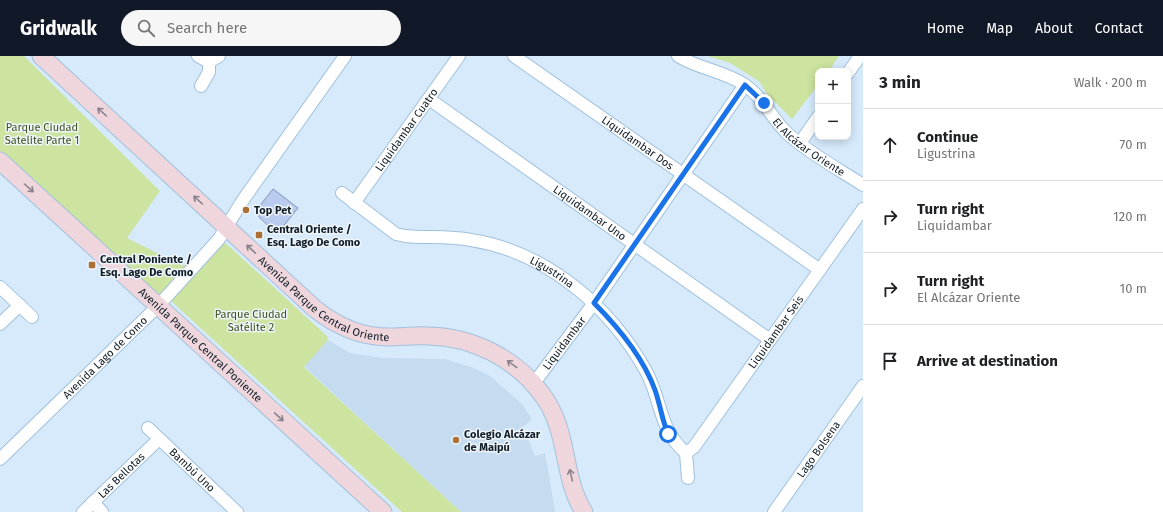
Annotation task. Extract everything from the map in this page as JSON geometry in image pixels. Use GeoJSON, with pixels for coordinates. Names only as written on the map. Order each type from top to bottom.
{"type":"FeatureCollection","features":[{"type":"Feature","properties":{"kind":"street","name":"Avenida Parque Central Oriente"},"geometry":{"type":"LineString","coordinates":[[40,56],[314,308],[333,322],[354,331],[376,336],[429,336],[464,341],[484,348],[503,358],[534,383],[555,416],[561,431],[574,490],[584,512]]}},
{"type":"Feature","properties":{"kind":"street"},"geometry":{"type":"LineString","coordinates":[[198,56],[214,59],[201,86]]}},
{"type":"Feature","properties":{"kind":"street","name":"Avenida Lago de Como"},"geometry":{"type":"LineString","coordinates":[[0,459],[158,306],[219,240],[226,226],[345,56]]}},
{"type":"Feature","properties":{"kind":"street","name":"Liquidambar Cuatro"},"geometry":{"type":"LineString","coordinates":[[354,203],[459,56]]}},
{"type":"Feature","properties":{"kind":"street","name":"Liquidambar Dos"},"geometry":{"type":"LineString","coordinates":[[514,56],[820,270]]}},
{"type":"Feature","properties":{"kind":"street","name":"El Alcázar Oriente"},"geometry":{"type":"LineString","coordinates":[[678,56],[688,62],[730,76],[745,85],[764,103],[787,133],[863,185]]}},
{"type":"Feature","properties":{"kind":"street"},"geometry":{"type":"LineString","coordinates":[[851,69],[860,56]]}},
{"type":"Feature","properties":{"kind":"street","name":"Liquidambar"},"geometry":{"type":"LineString","coordinates":[[534,383],[594,303],[745,85]]}},
{"type":"Feature","properties":{"kind":"street","name":"Liquidambar Uno"},"geometry":{"type":"LineString","coordinates":[[429,99],[635,243],[770,340]]}},
{"type":"Feature","properties":{"kind":"street"},"geometry":{"type":"LineString","coordinates":[[800,143],[815,121]]}},
{"type":"Feature","properties":{"kind":"street","name":"Avenida Parque Central Poniente"},"geometry":{"type":"LineString","coordinates":[[0,161],[383,512]]}},
{"type":"Feature","properties":{"kind":"street","name":"Ligustrina"},"geometry":{"type":"LineString","coordinates":[[342,193],[396,234],[470,240],[518,254],[554,272],[594,303],[622,334],[638,358],[655,390],[668,434],[686,453]]}},
{"type":"Feature","properties":{"kind":"street","name":"Liquidambar Seis"},"geometry":{"type":"LineString","coordinates":[[686,453],[694,447],[863,209]]}},
{"type":"Feature","properties":{"kind":"street"},"geometry":{"type":"LineString","coordinates":[[0,287],[32,316]]}},
{"type":"Feature","properties":{"kind":"street"},"geometry":{"type":"LineString","coordinates":[[0,324],[20,305]]}},
{"type":"Feature","properties":{"kind":"street","name":"Lago Bolsena"},"geometry":{"type":"LineString","coordinates":[[774,512],[863,386]]}},
{"type":"Feature","properties":{"kind":"street","name":"Bambú Uno"},"geometry":{"type":"LineString","coordinates":[[148,428],[237,512]]}},
{"type":"Feature","properties":{"kind":"street","name":"Las Bellotas"},"geometry":{"type":"LineString","coordinates":[[83,512],[159,439]]}},
{"type":"Feature","properties":{"kind":"street"},"geometry":{"type":"LineString","coordinates":[[686,453],[688,478]]}},
{"type":"Feature","properties":{"kind":"street"},"geometry":{"type":"LineString","coordinates":[[93,502],[102,512]]}},
{"type":"Feature","properties":{"kind":"shaded area","name":"Colegio Alcázar de Maipú"},"geometry":{"type":"Polygon","coordinates":[[[328,340],[350,353],[382,358],[445,359],[474,368],[490,376],[522,404],[532,419],[523,427],[535,456],[545,453],[555,512],[461,512],[304,366],[328,340]]]}},
{"type":"Feature","properties":{"kind":"green space","name":"Parque Ciudad Satelite Parte 1"},"geometry":{"type":"Polygon","coordinates":[[[0,56],[24,56],[160,191],[127,238],[181,265],[187,265],[158,298],[0,151],[0,56]]]}},
{"type":"Feature","properties":{"kind":"green space"},"geometry":{"type":"Polygon","coordinates":[[[708,56],[839,56],[831,68],[815,68],[815,89],[792,119],[766,93],[760,82],[730,63],[708,56]]]}},
{"type":"Feature","properties":{"kind":"green space","name":"Parque Ciudad Satélite 2"},"geometry":{"type":"Polygon","coordinates":[[[219,239],[231,248],[327,336],[328,340],[304,367],[461,512],[402,512],[171,301],[188,273],[219,239]]]}},
{"type":"Feature","properties":{"kind":"building"},"geometry":{"type":"Polygon","coordinates":[[[273,189],[298,208],[277,234],[259,217],[258,208],[273,189]]]}},
{"type":"Feature","properties":{"kind":"place","name":"Top Pet"},"geometry":{"type":"Point","coordinates":[246,210]}},
{"type":"Feature","properties":{"kind":"place","name":"Central Oriente / Esq. Lago De Como"},"geometry":{"type":"Point","coordinates":[259,235]}},
{"type":"Feature","properties":{"kind":"place","name":"Central Poniente / Esq. Lago De Como"},"geometry":{"type":"Point","coordinates":[92,265]}},
{"type":"Feature","properties":{"kind":"place","name":"Colegio Alcázar de Maipú"},"geometry":{"type":"Point","coordinates":[456,440]}},
{"type":"Feature","properties":{"kind":"route"},"geometry":{"type":"LineString","coordinates":[[668,434],[663,422],[655,390],[638,358],[622,334],[594,303],[745,85],[764,103]]}}]}
